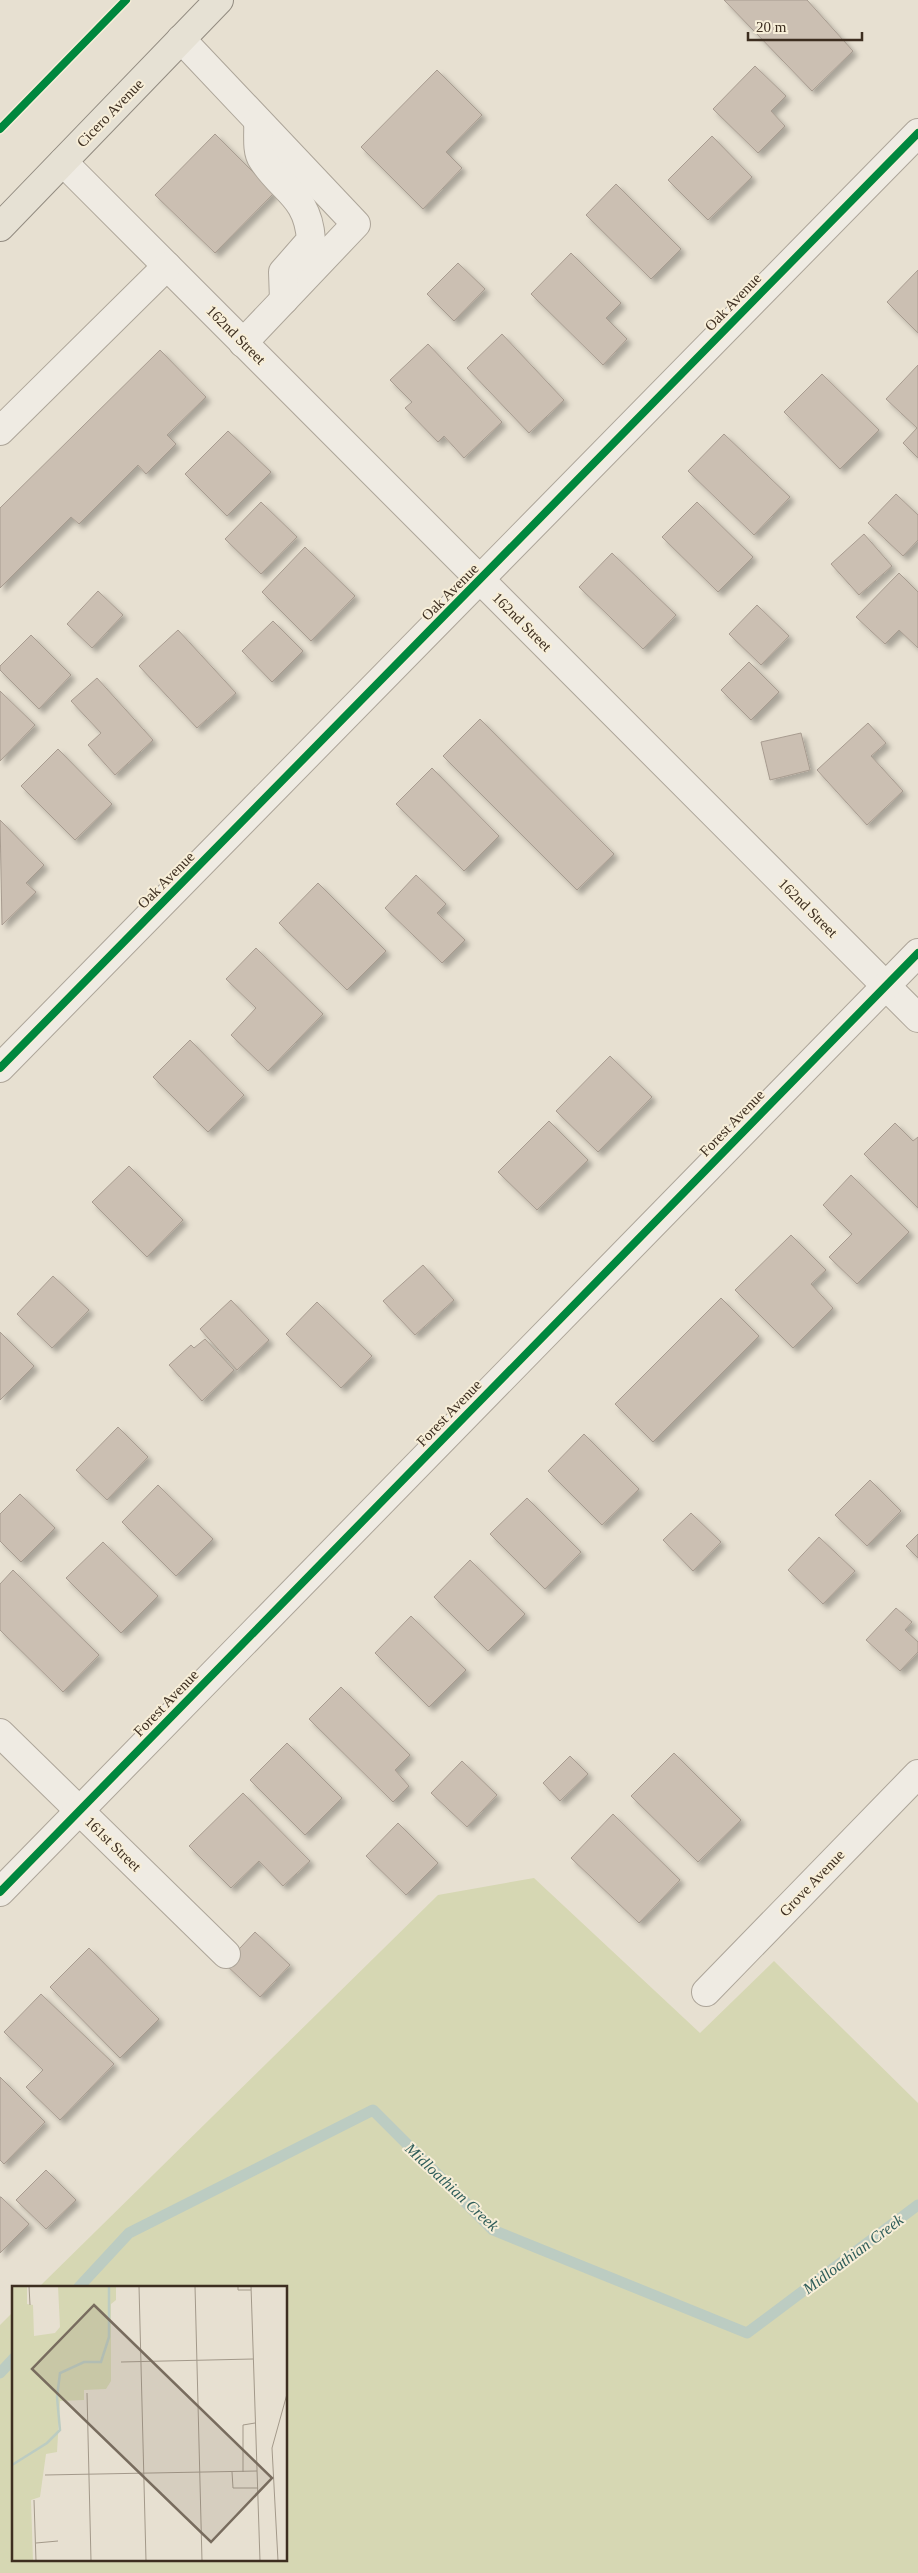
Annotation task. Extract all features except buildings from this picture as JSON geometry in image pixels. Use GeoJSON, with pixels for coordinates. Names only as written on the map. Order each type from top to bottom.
{"type":"FeatureCollection","features":[{"type":"Feature","properties":{"kind":"main road","name":"Cicero Avenue"},"geometry":{"type":"LineString","coordinates":[[0,226],[219,0]]}},
{"type":"Feature","properties":{"kind":"street"},"geometry":{"type":"LineString","coordinates":[[181,39],[356,224],[243,343]]}},
{"type":"Feature","properties":{"kind":"street"},"geometry":{"type":"LineString","coordinates":[[258,121],[260,158],[298,198],[310,222],[312,240],[283,272],[284,300]]}},
{"type":"Feature","properties":{"kind":"street","name":"Oak Avenue"},"geometry":{"type":"LineString","coordinates":[[0,1068],[481,581],[918,133]]}},
{"type":"Feature","properties":{"kind":"street","name":"162nd Street"},"geometry":{"type":"LineString","coordinates":[[63,162],[918,1018]]}},
{"type":"Feature","properties":{"kind":"street"},"geometry":{"type":"LineString","coordinates":[[0,431],[167,266]]}},
{"type":"Feature","properties":{"kind":"street","name":"Forest Avenue"},"geometry":{"type":"LineString","coordinates":[[0,1892],[918,953]]}},
{"type":"Feature","properties":{"kind":"street","name":"161st Street"},"geometry":{"type":"LineString","coordinates":[[0,1733],[226,1954]]}},
{"type":"Feature","properties":{"kind":"street","name":"Grove Avenue"},"geometry":{"type":"LineString","coordinates":[[706,1992],[918,1774]]}},
{"type":"Feature","properties":{"kind":"green space"},"geometry":{"type":"Polygon","coordinates":[[[534,1878],[700,2033],[774,1961],[918,2103],[918,2573],[0,2573],[0,2325],[12,2313],[12,2560],[288,2560],[288,2286],[40,2286],[438,1895],[534,1878]]]}},
{"type":"Feature","properties":{"kind":"waterway","name":"Midloathian Creek"},"geometry":{"type":"LineString","coordinates":[[80,2286],[129,2233],[373,2110],[493,2230],[747,2333],[918,2205]]}},
{"type":"Feature","properties":{"kind":"waterway","name":"Midloathian Creek"},"geometry":{"type":"LineString","coordinates":[[0,2373],[12,2360]]}},
{"type":"Feature","properties":{"kind":"cycle path"},"geometry":{"type":"LineString","coordinates":[[0,129],[126,0]]}},
{"type":"Feature","properties":{"kind":"cycle path"},"geometry":{"type":"LineString","coordinates":[[0,1068],[918,133]]}},
{"type":"Feature","properties":{"kind":"cycle path"},"geometry":{"type":"LineString","coordinates":[[0,1892],[918,953]]}}]}
